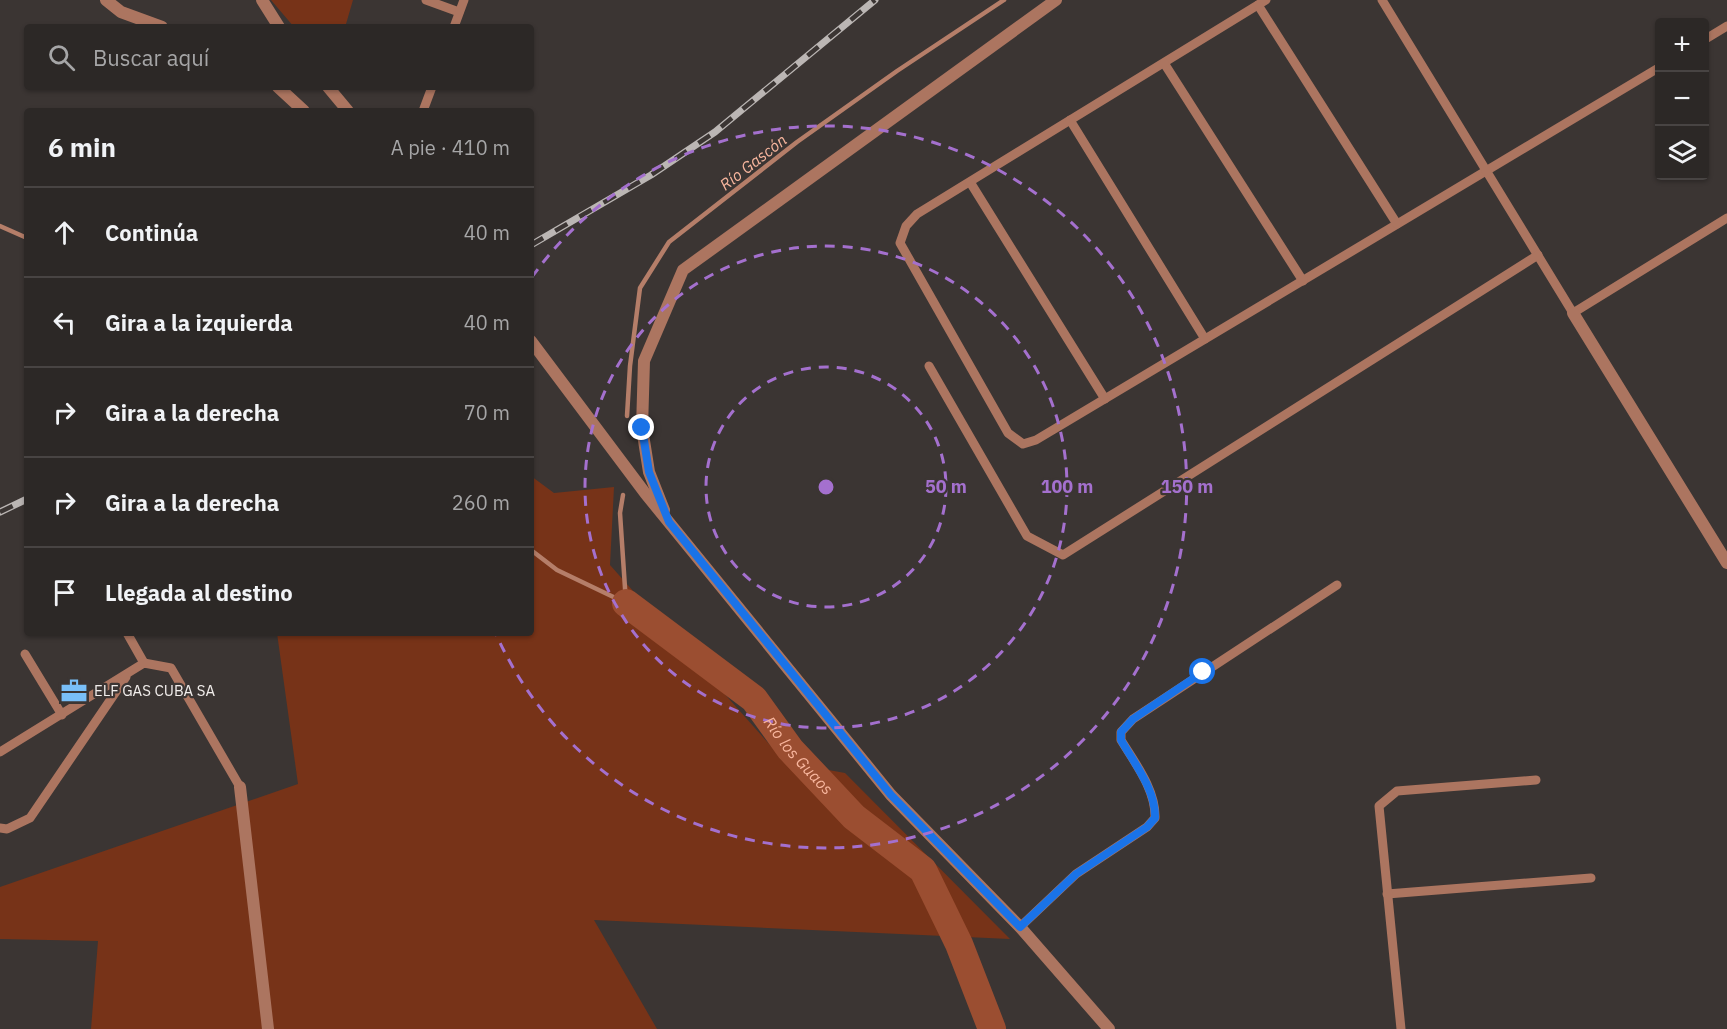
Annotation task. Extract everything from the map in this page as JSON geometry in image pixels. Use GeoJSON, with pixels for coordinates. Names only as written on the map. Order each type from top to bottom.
{"type":"FeatureCollection","features":[{"type":"Feature","properties":{"kind":"street"},"geometry":{"type":"LineString","coordinates":[[106,0],[121,12],[154,24]]}},
{"type":"Feature","properties":{"kind":"street"},"geometry":{"type":"LineString","coordinates":[[262,0],[277,24]]}},
{"type":"Feature","properties":{"kind":"street"},"geometry":{"type":"LineString","coordinates":[[669,522],[649,472],[642,428],[644,362],[682,270],[1056,0]]}},
{"type":"Feature","properties":{"kind":"street"},"geometry":{"type":"LineString","coordinates":[[281,90],[301,108]]}},
{"type":"Feature","properties":{"kind":"street"},"geometry":{"type":"LineString","coordinates":[[330,90],[346,108]]}},
{"type":"Feature","properties":{"kind":"street"},"geometry":{"type":"LineString","coordinates":[[1573,313],[1727,563]]}},
{"type":"Feature","properties":{"kind":"street"},"geometry":{"type":"LineString","coordinates":[[534,345],[645,493],[891,795],[1020,927],[1109,1029]]}},
{"type":"Feature","properties":{"kind":"street"},"geometry":{"type":"LineString","coordinates":[[240,787],[268,1029]]}},
{"type":"Feature","properties":{"kind":"lane"},"geometry":{"type":"LineString","coordinates":[[426,0],[459,12]]}},
{"type":"Feature","properties":{"kind":"lane"},"geometry":{"type":"LineString","coordinates":[[455,24],[464,0]]}},
{"type":"Feature","properties":{"kind":"lane"},"geometry":{"type":"LineString","coordinates":[[1382,0],[1573,313],[1727,218]]}},
{"type":"Feature","properties":{"kind":"lane"},"geometry":{"type":"LineString","coordinates":[[1397,224],[1262,3],[917,214],[906,226],[900,243],[1008,433],[1023,444],[1036,440],[1303,281],[1655,69]]}},
{"type":"Feature","properties":{"kind":"lane"},"geometry":{"type":"LineString","coordinates":[[1709,37],[1727,26]]}},
{"type":"Feature","properties":{"kind":"lane"},"geometry":{"type":"LineString","coordinates":[[1164,63],[1303,281]]}},
{"type":"Feature","properties":{"kind":"lane"},"geometry":{"type":"LineString","coordinates":[[424,108],[431,90]]}},
{"type":"Feature","properties":{"kind":"lane"},"geometry":{"type":"LineString","coordinates":[[1070,120],[1205,339]]}},
{"type":"Feature","properties":{"kind":"lane"},"geometry":{"type":"LineString","coordinates":[[970,182],[1105,399]]}},
{"type":"Feature","properties":{"kind":"lane"},"geometry":{"type":"LineString","coordinates":[[929,366],[1027,536],[1063,555],[1538,255]]}},
{"type":"Feature","properties":{"kind":"lane"},"geometry":{"type":"LineString","coordinates":[[1020,927],[1076,874],[1147,827],[1155,818],[1156,807],[1145,782],[1121,740],[1121,732],[1133,719],[1337,585]]}},
{"type":"Feature","properties":{"kind":"lane"},"geometry":{"type":"LineString","coordinates":[[129,636],[144,663]]}},
{"type":"Feature","properties":{"kind":"lane"},"geometry":{"type":"LineString","coordinates":[[25,654],[62,715]]}},
{"type":"Feature","properties":{"kind":"lane"},"geometry":{"type":"LineString","coordinates":[[0,752],[144,663],[171,668],[240,787]]}},
{"type":"Feature","properties":{"kind":"lane"},"geometry":{"type":"LineString","coordinates":[[0,828],[7,829],[30,818],[129,672]]}},
{"type":"Feature","properties":{"kind":"lane"},"geometry":{"type":"LineString","coordinates":[[1401,1029],[1378,806],[1397,791],[1536,780]]}},
{"type":"Feature","properties":{"kind":"lane"},"geometry":{"type":"LineString","coordinates":[[1387,894],[1591,878]]}},
{"type":"Feature","properties":{"kind":"shaded area"},"geometry":{"type":"Polygon","coordinates":[[[271,0],[353,0],[346,24],[291,24],[271,0]]]}},
{"type":"Feature","properties":{"kind":"shaded area"},"geometry":{"type":"Polygon","coordinates":[[[534,478],[554,493],[614,487],[610,565],[785,762],[845,773],[1010,939],[594,920],[657,1029],[91,1029],[98,941],[0,939],[0,887],[298,784],[277,636],[534,636],[534,478]]]}},
{"type":"Feature","properties":{"kind":"waterway","name":"Río Gascón"},"geometry":{"type":"LineString","coordinates":[[627,416],[630,366],[640,288],[669,242],[797,142],[897,71],[1004,0]]}},
{"type":"Feature","properties":{"kind":"waterway","name":"Río los Guaos"},"geometry":{"type":"LineString","coordinates":[[0,226],[24,237]]}},
{"type":"Feature","properties":{"kind":"waterway","name":"Río los Guaos"},"geometry":{"type":"LineString","coordinates":[[534,552],[557,570],[626,603],[620,513],[623,495]]}},
{"type":"Feature","properties":{"kind":"waterway","name":"Río los Guaos"},"geometry":{"type":"LineString","coordinates":[[626,603],[754,699],[790,749],[854,817],[923,870],[959,944],[992,1029]]}},
{"type":"Feature","properties":{"kind":"railway"},"geometry":{"type":"LineString","coordinates":[[534,243],[651,175],[715,132],[875,0]]}},
{"type":"Feature","properties":{"kind":"railway"},"geometry":{"type":"LineString","coordinates":[[0,512],[24,500]]}},
{"type":"Feature","properties":{"kind":"place","name":"ELF GAS CUBA SA"},"geometry":{"type":"Point","coordinates":[74,691]}},
{"type":"Feature","properties":{"kind":"route"},"geometry":{"type":"LineString","coordinates":[[642,428],[649,472],[669,522],[891,795],[1020,927],[1076,874],[1147,827],[1155,818],[1156,807],[1145,782],[1121,740],[1121,732],[1133,719],[1203,672]]}}]}
